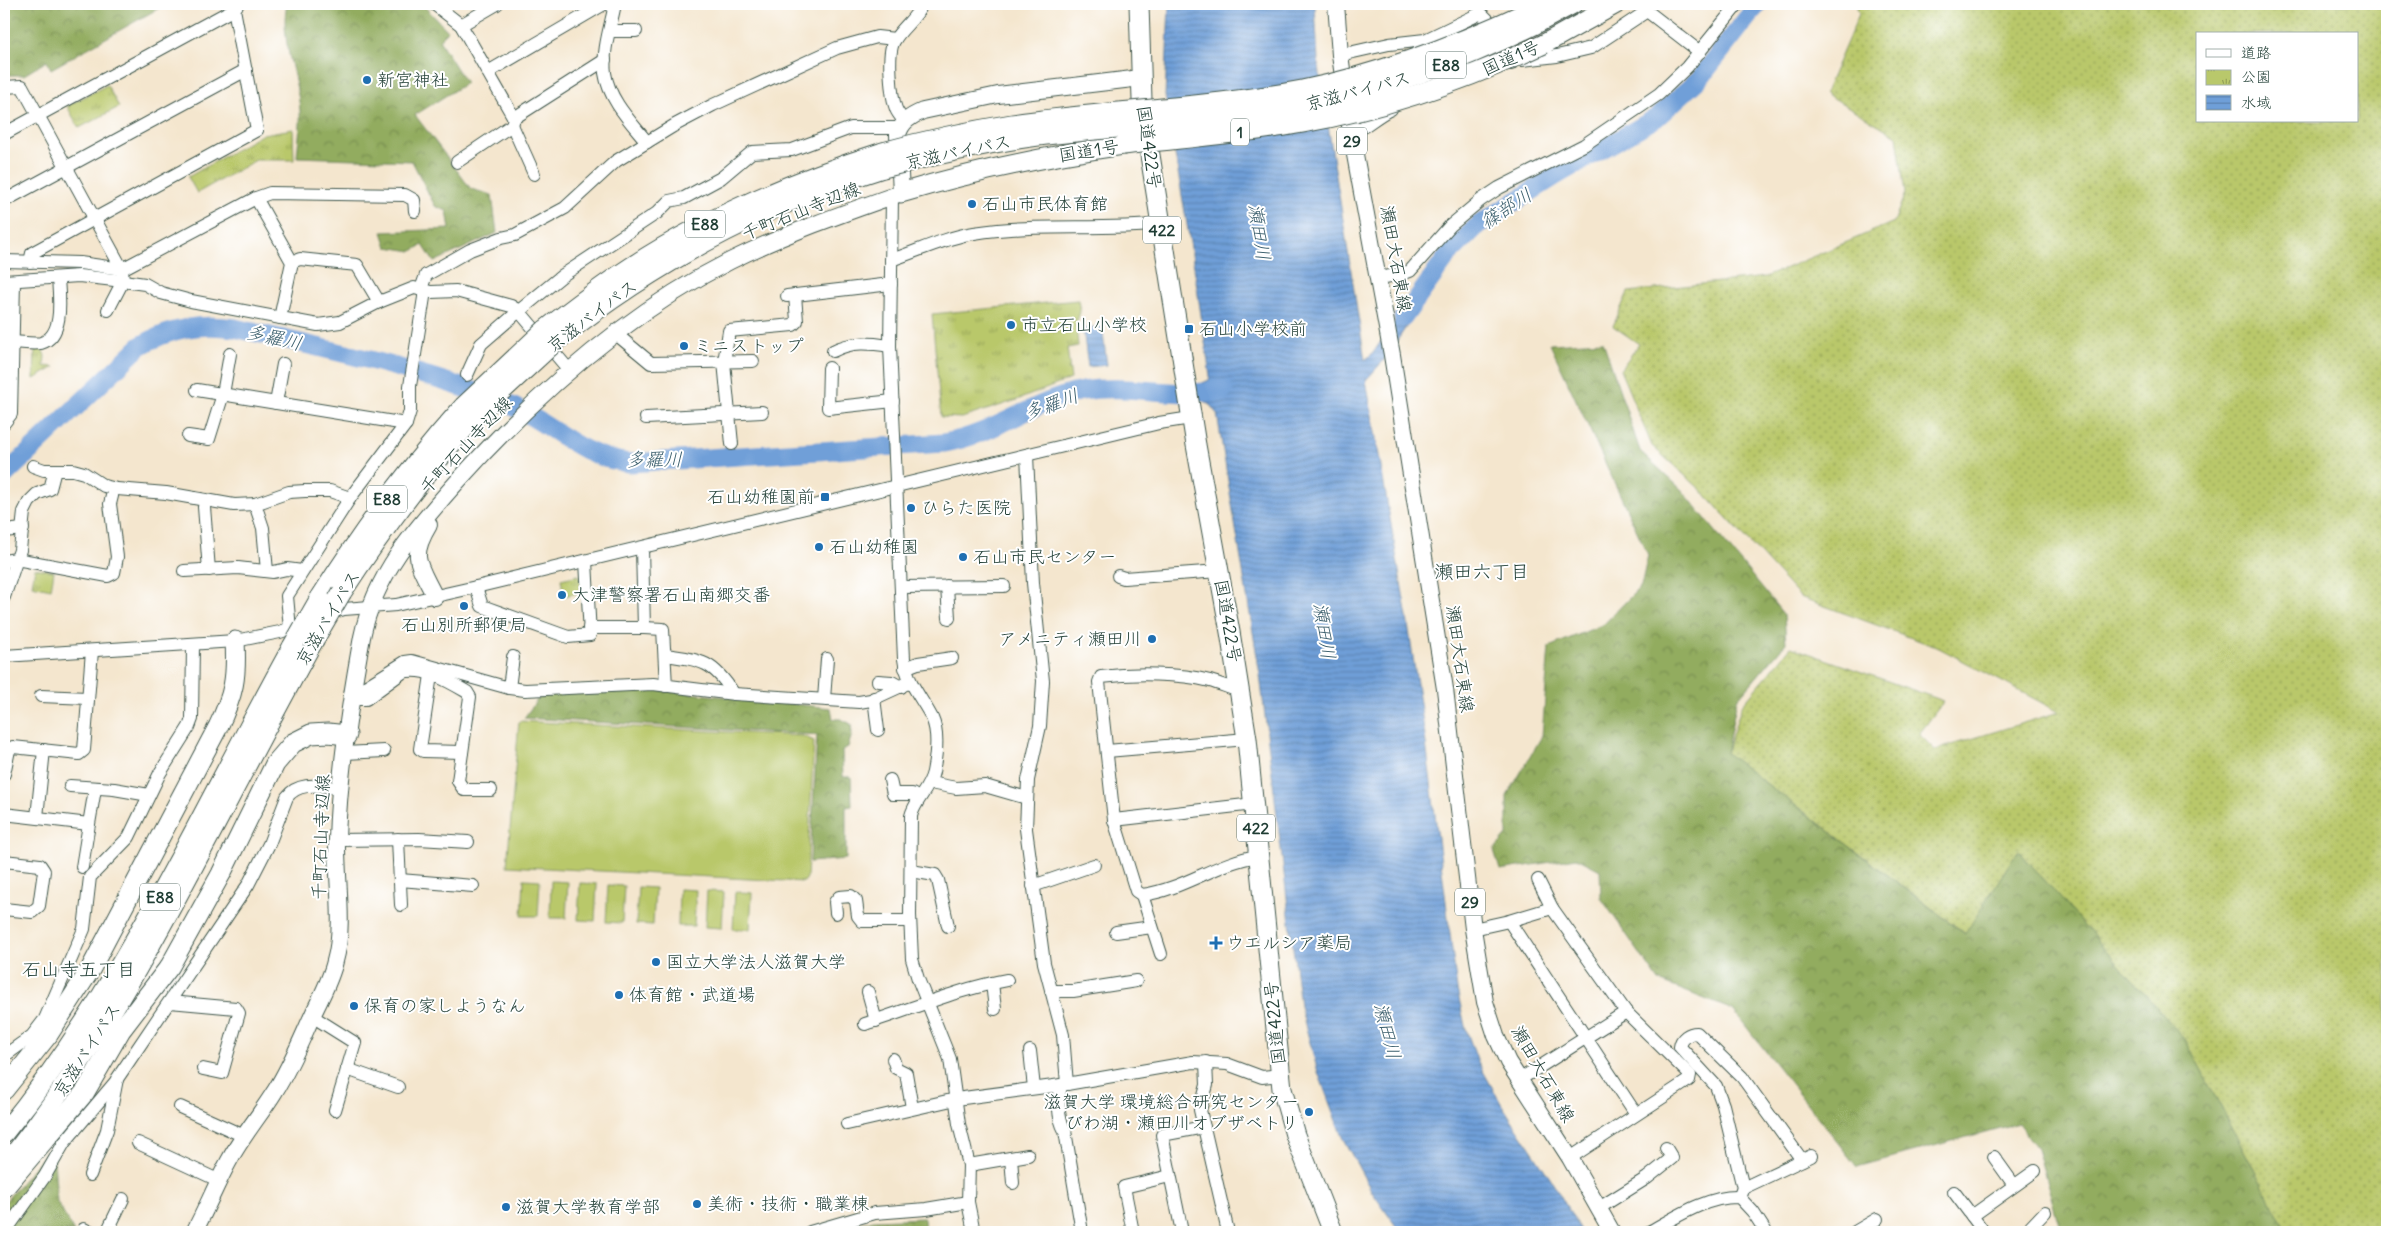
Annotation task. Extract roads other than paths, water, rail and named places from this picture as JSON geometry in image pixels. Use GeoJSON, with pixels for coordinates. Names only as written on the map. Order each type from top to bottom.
{"type":"FeatureCollection","features":[{"type":"Feature","properties":{"kind":"highway","name":"国道422号"},"geometry":{"type":"LineString","coordinates":[[1139,4],[1143,109],[1185,381],[1247,739],[1280,1075],[1288,1114],[1334,1232]]}},
{"type":"Feature","properties":{"kind":"highway","name":"京滋バイパス"},"geometry":{"type":"LineString","coordinates":[[4,1133],[76,1036],[125,959],[291,638],[320,598],[365,528],[400,481],[471,410],[551,335],[707,240],[790,201],[843,180],[883,160],[1016,139],[1208,119],[1320,102],[1437,69],[1534,14],[1574,4]]}},
{"type":"Feature","properties":{"kind":"highway","name":"国道1号"},"geometry":{"type":"LineString","coordinates":[[896,195],[964,175],[1043,158],[1123,145],[1266,129],[1348,114],[1451,83],[1544,44],[1616,4]]}},
{"type":"Feature","properties":{"kind":"highway","name":"京滋バイパス"},"geometry":{"type":"LineString","coordinates":[[4,1167],[54,1100],[117,1006],[177,899],[314,640],[342,592],[380,534],[471,410]]}},
{"type":"Feature","properties":{"kind":"highway"},"geometry":{"type":"LineString","coordinates":[[4,1090],[48,1035],[90,970],[218,727],[232,696],[235,675],[235,642]]}},
{"type":"Feature","properties":{"kind":"highway"},"geometry":{"type":"LineString","coordinates":[[4,1188],[85,1092],[121,1030],[170,966],[220,874],[275,764],[293,743],[311,734],[328,733],[346,744]]}},
{"type":"Feature","properties":{"kind":"main road","name":"瀬田大石東線"},"geometry":{"type":"LineString","coordinates":[[1336,4],[1340,55],[1351,133],[1392,355],[1445,690],[1479,975],[1491,1021],[1508,1062],[1570,1158],[1612,1232]]}},
{"type":"Feature","properties":{"kind":"main road"},"geometry":{"type":"LineString","coordinates":[[896,195],[898,135],[902,125],[923,111],[998,95],[1141,78]]}},
{"type":"Feature","properties":{"kind":"main road","name":"千町石山寺辺線"},"geometry":{"type":"LineString","coordinates":[[194,1232],[229,1160],[275,1090],[330,978],[338,948],[337,840],[341,788],[353,694],[363,634],[370,607],[382,580],[398,552],[449,491],[532,403],[568,370],[616,334],[684,287],[731,261],[896,195]]}},
{"type":"Feature","properties":{"kind":"main road"},"geometry":{"type":"LineString","coordinates":[[435,596],[420,563],[417,550],[420,539],[449,491]]}},
{"type":"Feature","properties":{"kind":"street"},"geometry":{"type":"LineString","coordinates":[[434,4],[461,25],[488,72],[513,122],[534,174]]}},
{"type":"Feature","properties":{"kind":"street"},"geometry":{"type":"LineString","coordinates":[[461,25],[497,4]]}},
{"type":"Feature","properties":{"kind":"street"},"geometry":{"type":"LineString","coordinates":[[488,72],[604,4]]}},
{"type":"Feature","properties":{"kind":"street"},"geometry":{"type":"LineString","coordinates":[[615,4],[605,60],[605,75],[615,99],[647,142]]}},
{"type":"Feature","properties":{"kind":"street"},"geometry":{"type":"LineString","coordinates":[[467,375],[481,344],[563,275],[657,213],[669,201],[684,198],[721,178],[752,152],[792,150],[852,128],[902,125],[896,110],[891,84],[892,47],[895,39],[919,11],[922,4]]}},
{"type":"Feature","properties":{"kind":"street"},"geometry":{"type":"LineString","coordinates":[[1379,278],[1410,271],[1450,226],[1482,200],[1499,188],[1584,144],[1674,81],[1738,4]]}},
{"type":"Feature","properties":{"kind":"street"},"geometry":{"type":"LineString","coordinates":[[4,134],[236,6],[257,130],[32,253],[30,262]]}},
{"type":"Feature","properties":{"kind":"street"},"geometry":{"type":"LineString","coordinates":[[1351,133],[1362,130],[1377,115],[1451,89],[1527,58],[1557,56],[1591,48],[1647,11],[1700,52]]}},
{"type":"Feature","properties":{"kind":"street"},"geometry":{"type":"LineString","coordinates":[[1340,55],[1389,44],[1425,40],[1481,13],[1488,20],[1511,64]]}},
{"type":"Feature","properties":{"kind":"street"},"geometry":{"type":"LineString","coordinates":[[610,31],[636,31]]}},
{"type":"Feature","properties":{"kind":"street"},"geometry":{"type":"LineString","coordinates":[[291,638],[286,600],[302,571],[350,498],[406,424],[410,412],[410,382],[426,275],[470,250],[501,238],[515,235],[565,208],[616,161],[713,105],[837,48],[877,37],[895,39]]}},
{"type":"Feature","properties":{"kind":"street"},"geometry":{"type":"LineString","coordinates":[[457,162],[605,60]]}},
{"type":"Feature","properties":{"kind":"street"},"geometry":{"type":"LineString","coordinates":[[4,201],[246,70]]}},
{"type":"Feature","properties":{"kind":"street"},"geometry":{"type":"LineString","coordinates":[[4,87],[22,86],[95,219],[123,275],[108,310]]}},
{"type":"Feature","properties":{"kind":"street"},"geometry":{"type":"LineString","coordinates":[[4,423],[11,414],[12,342],[9,281],[123,275],[256,198],[270,193],[405,195],[414,200],[415,211]]}},
{"type":"Feature","properties":{"kind":"street"},"geometry":{"type":"LineString","coordinates":[[896,195],[891,260],[890,346],[906,684],[933,719],[936,750],[930,783],[919,798],[911,816],[910,921],[912,959],[950,1059],[969,1165],[968,1202],[974,1232]]}},
{"type":"Feature","properties":{"kind":"street"},"geometry":{"type":"LineString","coordinates":[[256,198],[292,262],[280,318]]}},
{"type":"Feature","properties":{"kind":"street"},"geometry":{"type":"LineString","coordinates":[[891,260],[972,233],[1041,226],[1133,227],[1161,224]]}},
{"type":"Feature","properties":{"kind":"street"},"geometry":{"type":"LineString","coordinates":[[292,262],[300,259],[357,265],[379,302]]}},
{"type":"Feature","properties":{"kind":"street"},"geometry":{"type":"LineString","coordinates":[[4,261],[80,263],[123,275],[161,293],[191,301],[318,325],[330,324],[351,317],[404,291],[456,291],[511,306],[519,311],[568,370]]}},
{"type":"Feature","properties":{"kind":"street"},"geometry":{"type":"LineString","coordinates":[[12,342],[40,343],[49,338],[60,316],[58,278]]}},
{"type":"Feature","properties":{"kind":"street"},"geometry":{"type":"LineString","coordinates":[[732,444],[724,362],[729,331],[793,325],[797,321],[791,296],[891,284]]}},
{"type":"Feature","properties":{"kind":"street"},"geometry":{"type":"LineString","coordinates":[[616,334],[651,363],[753,361]]}},
{"type":"Feature","properties":{"kind":"street"},"geometry":{"type":"LineString","coordinates":[[833,351],[846,344],[866,343],[890,346]]}},
{"type":"Feature","properties":{"kind":"street"},"geometry":{"type":"LineString","coordinates":[[188,436],[209,439],[223,394],[230,354]]}},
{"type":"Feature","properties":{"kind":"street"},"geometry":{"type":"LineString","coordinates":[[276,403],[283,364]]}},
{"type":"Feature","properties":{"kind":"street"},"geometry":{"type":"LineString","coordinates":[[829,368],[828,408],[892,401]]}},
{"type":"Feature","properties":{"kind":"street"},"geometry":{"type":"LineString","coordinates":[[197,390],[406,424]]}},
{"type":"Feature","properties":{"kind":"street"},"geometry":{"type":"LineString","coordinates":[[4,656],[291,638],[333,612],[396,605],[476,588],[1159,423],[1190,410]]}},
{"type":"Feature","properties":{"kind":"street"},"geometry":{"type":"LineString","coordinates":[[646,418],[762,412]]}},
{"type":"Feature","properties":{"kind":"street"},"geometry":{"type":"LineString","coordinates":[[1027,454],[1033,583],[1043,681],[1040,726],[1028,780],[1026,828],[1042,952],[1063,1035],[1064,1084],[1058,1101],[1082,1232]]}},
{"type":"Feature","properties":{"kind":"street"},"geometry":{"type":"LineString","coordinates":[[32,466],[44,470],[73,470],[84,473],[104,486],[117,489],[174,494],[234,505],[255,504],[289,492],[330,492],[350,498]]}},
{"type":"Feature","properties":{"kind":"street"},"geometry":{"type":"LineString","coordinates":[[4,597],[10,560],[23,530],[24,512],[29,502],[37,494],[50,489],[55,470]]}},
{"type":"Feature","properties":{"kind":"street"},"geometry":{"type":"LineString","coordinates":[[10,560],[108,576],[114,573],[117,557],[110,504],[112,496]]}},
{"type":"Feature","properties":{"kind":"street"},"geometry":{"type":"LineString","coordinates":[[255,504],[263,528],[267,571]]}},
{"type":"Feature","properties":{"kind":"street"},"geometry":{"type":"LineString","coordinates":[[204,507],[209,570]]}},
{"type":"Feature","properties":{"kind":"street"},"geometry":{"type":"LineString","coordinates":[[4,531],[23,530]]}},
{"type":"Feature","properties":{"kind":"street"},"geometry":{"type":"LineString","coordinates":[[642,548],[644,628]]}},
{"type":"Feature","properties":{"kind":"street"},"geometry":{"type":"LineString","coordinates":[[476,588],[482,606],[568,637],[590,635],[586,561]]}},
{"type":"Feature","properties":{"kind":"street"},"geometry":{"type":"LineString","coordinates":[[184,571],[238,568],[267,571],[294,569],[302,571]]}},
{"type":"Feature","properties":{"kind":"street"},"geometry":{"type":"LineString","coordinates":[[1118,576],[1124,578],[1219,571]]}},
{"type":"Feature","properties":{"kind":"street"},"geometry":{"type":"LineString","coordinates":[[946,586],[949,618]]}},
{"type":"Feature","properties":{"kind":"street"},"geometry":{"type":"LineString","coordinates":[[901,587],[1004,586]]}},
{"type":"Feature","properties":{"kind":"street"},"geometry":{"type":"LineString","coordinates":[[590,628],[662,629],[666,686]]}},
{"type":"Feature","properties":{"kind":"street"},"geometry":{"type":"LineString","coordinates":[[4,1056],[32,1036],[45,1019],[84,929],[90,877],[129,837],[149,795],[192,719],[193,645]]}},
{"type":"Feature","properties":{"kind":"street"},"geometry":{"type":"LineString","coordinates":[[4,774],[9,750],[13,747],[79,754],[84,750],[92,651]]}},
{"type":"Feature","properties":{"kind":"street"},"geometry":{"type":"LineString","coordinates":[[665,655],[698,660],[711,666],[721,674],[734,694]]}},
{"type":"Feature","properties":{"kind":"street"},"geometry":{"type":"LineString","coordinates":[[509,688],[513,657]]}},
{"type":"Feature","properties":{"kind":"street"},"geometry":{"type":"LineString","coordinates":[[905,668],[918,663],[952,658]]}},
{"type":"Feature","properties":{"kind":"street"},"geometry":{"type":"LineString","coordinates":[[824,699],[828,659]]}},
{"type":"Feature","properties":{"kind":"street"},"geometry":{"type":"LineString","coordinates":[[353,694],[405,662],[412,661],[509,688],[525,690],[666,686],[734,694],[859,702],[874,698],[906,684]]}},
{"type":"Feature","properties":{"kind":"street"},"geometry":{"type":"LineString","coordinates":[[353,694],[366,699],[403,672],[419,671],[467,692],[470,697],[458,781],[459,786],[464,790],[491,790]]}},
{"type":"Feature","properties":{"kind":"street"},"geometry":{"type":"LineString","coordinates":[[431,675],[420,749],[423,751],[462,752]]}},
{"type":"Feature","properties":{"kind":"street"},"geometry":{"type":"LineString","coordinates":[[1160,954],[1142,895],[1136,891],[1114,820],[1099,682],[1102,677],[1116,675],[1189,678],[1210,681],[1240,690]]}},
{"type":"Feature","properties":{"kind":"street"},"geometry":{"type":"LineString","coordinates":[[878,681],[906,684]]}},
{"type":"Feature","properties":{"kind":"street"},"geometry":{"type":"LineString","coordinates":[[41,696],[87,698]]}},
{"type":"Feature","properties":{"kind":"street"},"geometry":{"type":"LineString","coordinates":[[874,698],[878,730]]}},
{"type":"Feature","properties":{"kind":"street"},"geometry":{"type":"LineString","coordinates":[[1107,751],[1247,739]]}},
{"type":"Feature","properties":{"kind":"street"},"geometry":{"type":"LineString","coordinates":[[346,744],[384,752]]}},
{"type":"Feature","properties":{"kind":"street"},"geometry":{"type":"LineString","coordinates":[[37,817],[44,750]]}},
{"type":"Feature","properties":{"kind":"street"},"geometry":{"type":"LineString","coordinates":[[890,780],[893,794],[912,794],[919,798]]}},
{"type":"Feature","properties":{"kind":"street"},"geometry":{"type":"LineString","coordinates":[[930,783],[956,788],[985,786],[1027,798]]}},
{"type":"Feature","properties":{"kind":"street"},"geometry":{"type":"LineString","coordinates":[[5,1232],[45,1176],[64,1143],[118,1079],[248,885],[269,844],[287,797],[292,790],[305,785],[341,788]]}},
{"type":"Feature","properties":{"kind":"street"},"geometry":{"type":"LineString","coordinates":[[70,786],[114,789],[149,795]]}},
{"type":"Feature","properties":{"kind":"street"},"geometry":{"type":"LineString","coordinates":[[82,867],[95,789]]}},
{"type":"Feature","properties":{"kind":"street"},"geometry":{"type":"LineString","coordinates":[[1114,820],[1254,804]]}},
{"type":"Feature","properties":{"kind":"street"},"geometry":{"type":"LineString","coordinates":[[4,814],[90,824]]}},
{"type":"Feature","properties":{"kind":"street"},"geometry":{"type":"LineString","coordinates":[[398,839],[401,905]]}},
{"type":"Feature","properties":{"kind":"street"},"geometry":{"type":"LineString","coordinates":[[337,840],[398,839],[468,842]]}},
{"type":"Feature","properties":{"kind":"street"},"geometry":{"type":"LineString","coordinates":[[1142,895],[1175,887],[1231,863],[1258,856]]}},
{"type":"Feature","properties":{"kind":"street"},"geometry":{"type":"LineString","coordinates":[[4,861],[40,865],[44,871],[39,906],[32,912],[4,909]]}},
{"type":"Feature","properties":{"kind":"street"},"geometry":{"type":"LineString","coordinates":[[1033,886],[1094,865]]}},
{"type":"Feature","properties":{"kind":"street"},"geometry":{"type":"LineString","coordinates":[[911,871],[934,875],[938,880],[948,926]]}},
{"type":"Feature","properties":{"kind":"street"},"geometry":{"type":"LineString","coordinates":[[400,880],[473,886]]}},
{"type":"Feature","properties":{"kind":"street"},"geometry":{"type":"LineString","coordinates":[[1538,880],[1552,908],[1626,1012],[1690,1075],[1688,1080],[1570,1158]]}},
{"type":"Feature","properties":{"kind":"street"},"geometry":{"type":"LineString","coordinates":[[836,914],[835,902],[839,897],[851,896],[856,901],[858,916],[862,921],[910,921]]}},
{"type":"Feature","properties":{"kind":"street"},"geometry":{"type":"LineString","coordinates":[[1473,928],[1509,921],[1552,908]]}},
{"type":"Feature","properties":{"kind":"street"},"geometry":{"type":"LineString","coordinates":[[1509,921],[1636,1114]]}},
{"type":"Feature","properties":{"kind":"street"},"geometry":{"type":"LineString","coordinates":[[1116,932],[1152,927]]}},
{"type":"Feature","properties":{"kind":"street"},"geometry":{"type":"LineString","coordinates":[[868,992],[870,1022],[928,1004],[972,987],[1006,980]]}},
{"type":"Feature","properties":{"kind":"street"},"geometry":{"type":"LineString","coordinates":[[1051,991],[1073,991],[1136,981]]}},
{"type":"Feature","properties":{"kind":"street"},"geometry":{"type":"LineString","coordinates":[[992,983],[995,1009]]}},
{"type":"Feature","properties":{"kind":"street"},"geometry":{"type":"LineString","coordinates":[[170,1002],[236,1008],[239,1013],[222,1073],[202,1069]]}},
{"type":"Feature","properties":{"kind":"street"},"geometry":{"type":"LineString","coordinates":[[1519,1080],[1626,1012]]}},
{"type":"Feature","properties":{"kind":"street"},"geometry":{"type":"LineString","coordinates":[[312,1016],[355,1043],[335,1110]]}},
{"type":"Feature","properties":{"kind":"street"},"geometry":{"type":"LineString","coordinates":[[1649,1232],[1676,1216],[1707,1203],[1741,1193],[1806,1158],[1742,1077],[1697,1033],[1690,1033],[1681,1042],[1680,1047],[1716,1086],[1728,1120],[1741,1193],[1766,1232]]}},
{"type":"Feature","properties":{"kind":"street"},"geometry":{"type":"LineString","coordinates":[[1030,1051],[1034,1088]]}},
{"type":"Feature","properties":{"kind":"street"},"geometry":{"type":"LineString","coordinates":[[893,1059],[896,1068],[906,1073],[912,1108]]}},
{"type":"Feature","properties":{"kind":"street"},"geometry":{"type":"LineString","coordinates":[[1206,1062],[1206,1092],[1201,1101],[1200,1110],[1228,1232]]}},
{"type":"Feature","properties":{"kind":"street"},"geometry":{"type":"LineString","coordinates":[[847,1124],[956,1099],[1064,1084],[1180,1064],[1206,1062],[1227,1064],[1262,1077],[1280,1075]]}},
{"type":"Feature","properties":{"kind":"street"},"geometry":{"type":"LineString","coordinates":[[347,1068],[398,1086]]}},
{"type":"Feature","properties":{"kind":"street"},"geometry":{"type":"LineString","coordinates":[[90,1175],[108,1130],[118,1079]]}},
{"type":"Feature","properties":{"kind":"street"},"geometry":{"type":"LineString","coordinates":[[180,1107],[244,1136]]}},
{"type":"Feature","properties":{"kind":"street"},"geometry":{"type":"LineString","coordinates":[[1182,1232],[1162,1135],[1204,1127]]}},
{"type":"Feature","properties":{"kind":"street"},"geometry":{"type":"LineString","coordinates":[[138,1144],[220,1181]]}},
{"type":"Feature","properties":{"kind":"street"},"geometry":{"type":"LineString","coordinates":[[1599,1208],[1647,1178],[1672,1158],[1666,1148]]}},
{"type":"Feature","properties":{"kind":"street"},"geometry":{"type":"LineString","coordinates":[[969,1165],[1028,1155]]}},
{"type":"Feature","properties":{"kind":"street"},"geometry":{"type":"LineString","coordinates":[[1994,1157],[2014,1185]]}},
{"type":"Feature","properties":{"kind":"street"},"geometry":{"type":"LineString","coordinates":[[1011,1158],[1013,1183]]}},
{"type":"Feature","properties":{"kind":"street"},"geometry":{"type":"LineString","coordinates":[[1972,1216],[2035,1171]]}},
{"type":"Feature","properties":{"kind":"street"},"geometry":{"type":"LineString","coordinates":[[1134,1232],[1124,1187],[1170,1176]]}},
{"type":"Feature","properties":{"kind":"street"},"geometry":{"type":"LineString","coordinates":[[1954,1192],[1984,1232]]}},
{"type":"Feature","properties":{"kind":"street"},"geometry":{"type":"LineString","coordinates":[[107,1232],[123,1199]]}},
{"type":"Feature","properties":{"kind":"street"},"geometry":{"type":"LineString","coordinates":[[810,1232],[875,1213],[926,1209],[968,1202]]}},
{"type":"Feature","properties":{"kind":"street"},"geometry":{"type":"LineString","coordinates":[[2026,1232],[2045,1212]]}},
{"type":"Feature","properties":{"kind":"street"},"geometry":{"type":"LineString","coordinates":[[1855,1232],[1877,1219]]}},
{"type":"Feature","properties":{"kind":"water","name":"瀬田川"},"geometry":{"type":"Polygon","coordinates":[[[1169,4],[1315,4],[1318,61],[1365,360],[1373,353],[1413,294],[1423,302],[1384,360],[1366,380],[1407,617],[1426,743],[1457,989],[1465,1026],[1477,1060],[1502,1105],[1554,1184],[1581,1232],[1400,1232],[1372,1192],[1342,1137],[1318,1072],[1300,1006],[1260,675],[1217,414],[1211,406],[1199,398],[1198,385],[1209,380],[1210,376],[1192,254],[1165,96],[1169,4]]]}},
{"type":"Feature","properties":{"kind":"water"},"geometry":{"type":"Polygon","coordinates":[[[1102,326],[1107,365],[1088,367],[1083,329],[1102,326]]]}},
{"type":"Feature","properties":{"kind":"waterway","name":"篠部川"},"geometry":{"type":"LineString","coordinates":[[1403,318],[1449,254],[1478,225],[1557,175],[1656,118],[1700,78],[1758,4]]}},
{"type":"Feature","properties":{"kind":"waterway","name":"多羅川"},"geometry":{"type":"LineString","coordinates":[[4,476],[140,346],[174,331],[210,326],[235,328],[371,360],[437,379],[503,402],[520,410],[578,446],[610,459],[629,463],[944,443],[980,433],[1065,395],[1083,391],[1119,389],[1190,393],[1224,389]]}},
{"type":"Feature","properties":{"kind":"place","name":"新宮神社"},"geometry":{"type":"Point","coordinates":[367,80]}},
{"type":"Feature","properties":{"kind":"place","name":"石山市民体育館"},"geometry":{"type":"Point","coordinates":[972,204]}},
{"type":"Feature","properties":{"kind":"place","name":"市立石山小学校"},"geometry":{"type":"Point","coordinates":[1011,325]}},
{"type":"Feature","properties":{"kind":"place","name":"石山小学校前"},"geometry":{"type":"Point","coordinates":[1189,329]}},
{"type":"Feature","properties":{"kind":"place","name":"ミニストップ"},"geometry":{"type":"Point","coordinates":[684,346]}},
{"type":"Feature","properties":{"kind":"place","name":"石山幼稚園前"},"geometry":{"type":"Point","coordinates":[825,497]}},
{"type":"Feature","properties":{"kind":"place","name":"ひらた医院"},"geometry":{"type":"Point","coordinates":[911,508]}},
{"type":"Feature","properties":{"kind":"place","name":"石山幼稚園"},"geometry":{"type":"Point","coordinates":[819,547]}},
{"type":"Feature","properties":{"kind":"place","name":"石山市民センター"},"geometry":{"type":"Point","coordinates":[963,557]}},
{"type":"Feature","properties":{"kind":"place","name":"大津警察署石山南郷交番"},"geometry":{"type":"Point","coordinates":[562,595]}},
{"type":"Feature","properties":{"kind":"place","name":"石山別所郵便局"},"geometry":{"type":"Point","coordinates":[464,606]}},
{"type":"Feature","properties":{"kind":"place","name":"アメニティ瀬田川"},"geometry":{"type":"Point","coordinates":[1152,639]}},
{"type":"Feature","properties":{"kind":"place","name":"ウエルシア薬局"},"geometry":{"type":"Point","coordinates":[1216,943]}},
{"type":"Feature","properties":{"kind":"place","name":"国立大学法人滋賀大学"},"geometry":{"type":"Point","coordinates":[656,962]}},
{"type":"Feature","properties":{"kind":"place","name":"体育館・武道場"},"geometry":{"type":"Point","coordinates":[619,995]}},
{"type":"Feature","properties":{"kind":"place","name":"保育の家しようなん"},"geometry":{"type":"Point","coordinates":[354,1006]}},
{"type":"Feature","properties":{"kind":"place","name":"滋賀大学 環境総合研究センター びわ湖・瀬田川オブザベトリ"},"geometry":{"type":"Point","coordinates":[1309,1112]}},
{"type":"Feature","properties":{"kind":"place","name":"美術・技術・職業棟"},"geometry":{"type":"Point","coordinates":[697,1204]}},
{"type":"Feature","properties":{"kind":"place","name":"滋賀大学教育学部"},"geometry":{"type":"Point","coordinates":[506,1207]}},
{"type":"Feature","properties":{"kind":"district","name":"瀬田六丁目"},"geometry":{"type":"Point","coordinates":[1482,571]}},
{"type":"Feature","properties":{"kind":"district","name":"石山寺五丁目"},"geometry":{"type":"Point","coordinates":[79,969]}}]}
